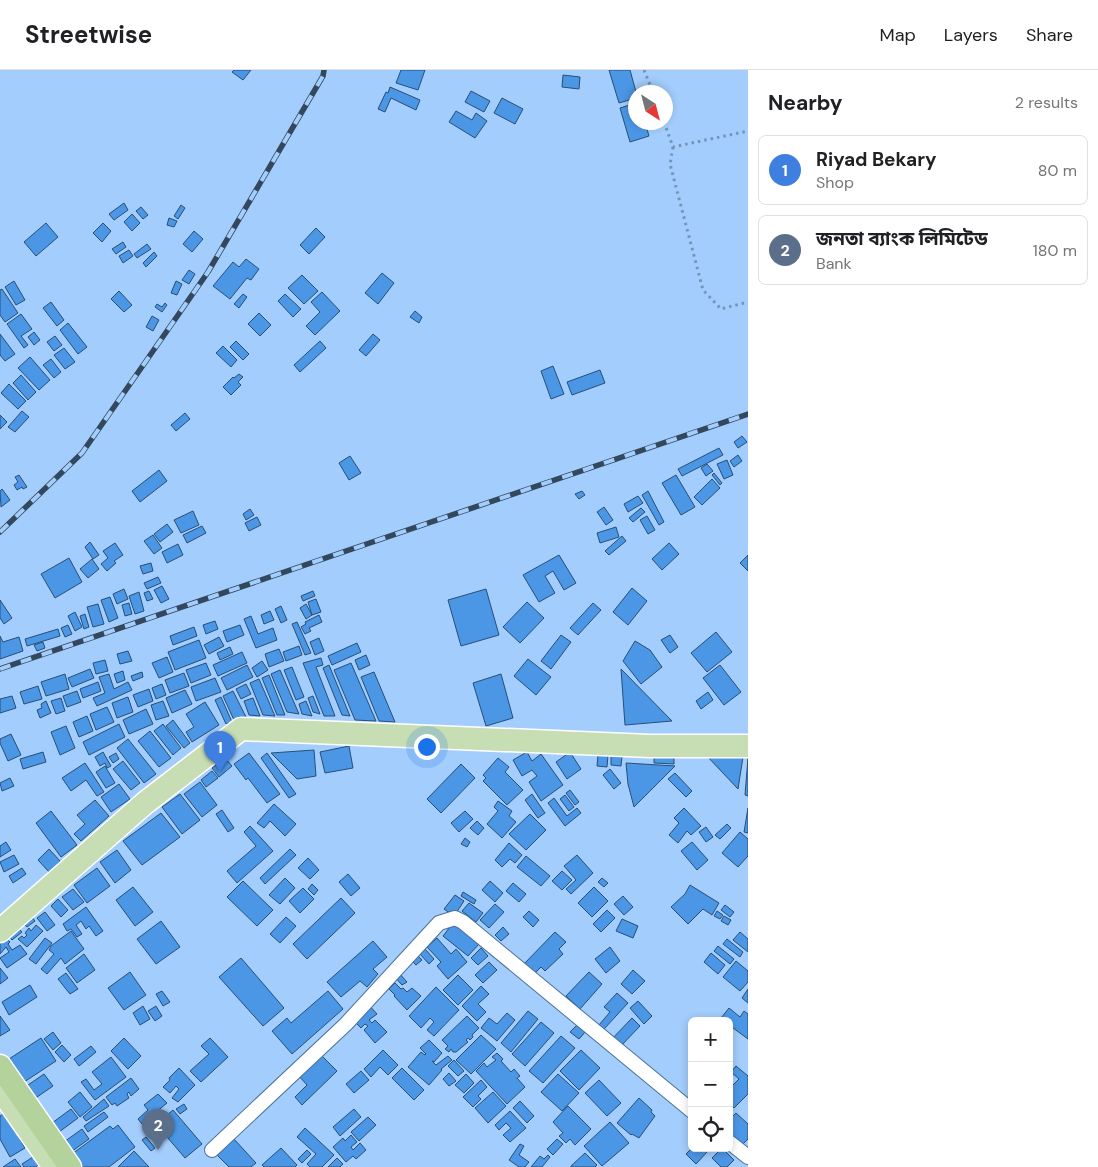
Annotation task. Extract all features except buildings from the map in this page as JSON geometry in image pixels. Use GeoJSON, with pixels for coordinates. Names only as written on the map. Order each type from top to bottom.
{"type":"FeatureCollection","features":[{"type":"Feature","properties":{"kind":"highway"},"geometry":{"type":"LineString","coordinates":[[0,1066],[70,1167]]}},
{"type":"Feature","properties":{"kind":"main road"},"geometry":{"type":"LineString","coordinates":[[0,931],[145,803],[241,729],[650,746],[748,746]]}},
{"type":"Feature","properties":{"kind":"main road"},"geometry":{"type":"LineString","coordinates":[[0,1089],[54,1167]]}},
{"type":"Feature","properties":{"kind":"street"},"geometry":{"type":"LineString","coordinates":[[212,1150],[346,1024],[439,923],[455,918],[463,922],[688,1108]]}},
{"type":"Feature","properties":{"kind":"street"},"geometry":{"type":"LineString","coordinates":[[733,1145],[748,1157]]}},
{"type":"Feature","properties":{"kind":"path"},"geometry":{"type":"LineString","coordinates":[[644,70],[650,85]]}},
{"type":"Feature","properties":{"kind":"path"},"geometry":{"type":"LineString","coordinates":[[667,130],[673,147],[670,164],[703,290],[721,309],[748,302]]}},
{"type":"Feature","properties":{"kind":"path"},"geometry":{"type":"LineString","coordinates":[[673,147],[748,132]]}},
{"type":"Feature","properties":{"kind":"railway"},"geometry":{"type":"LineString","coordinates":[[0,532],[82,453],[208,272],[323,76],[324,70]]}},
{"type":"Feature","properties":{"kind":"railway"},"geometry":{"type":"LineString","coordinates":[[0,669],[748,414]]}},
{"type":"Feature","properties":{"kind":"place","name":"Riyad Bekary"},"geometry":{"type":"Point","coordinates":[220,772]}},
{"type":"Feature","properties":{"kind":"place","name":"জনতা ব্যাংক লিমিটেড"},"geometry":{"type":"Point","coordinates":[158,1150]}}]}
